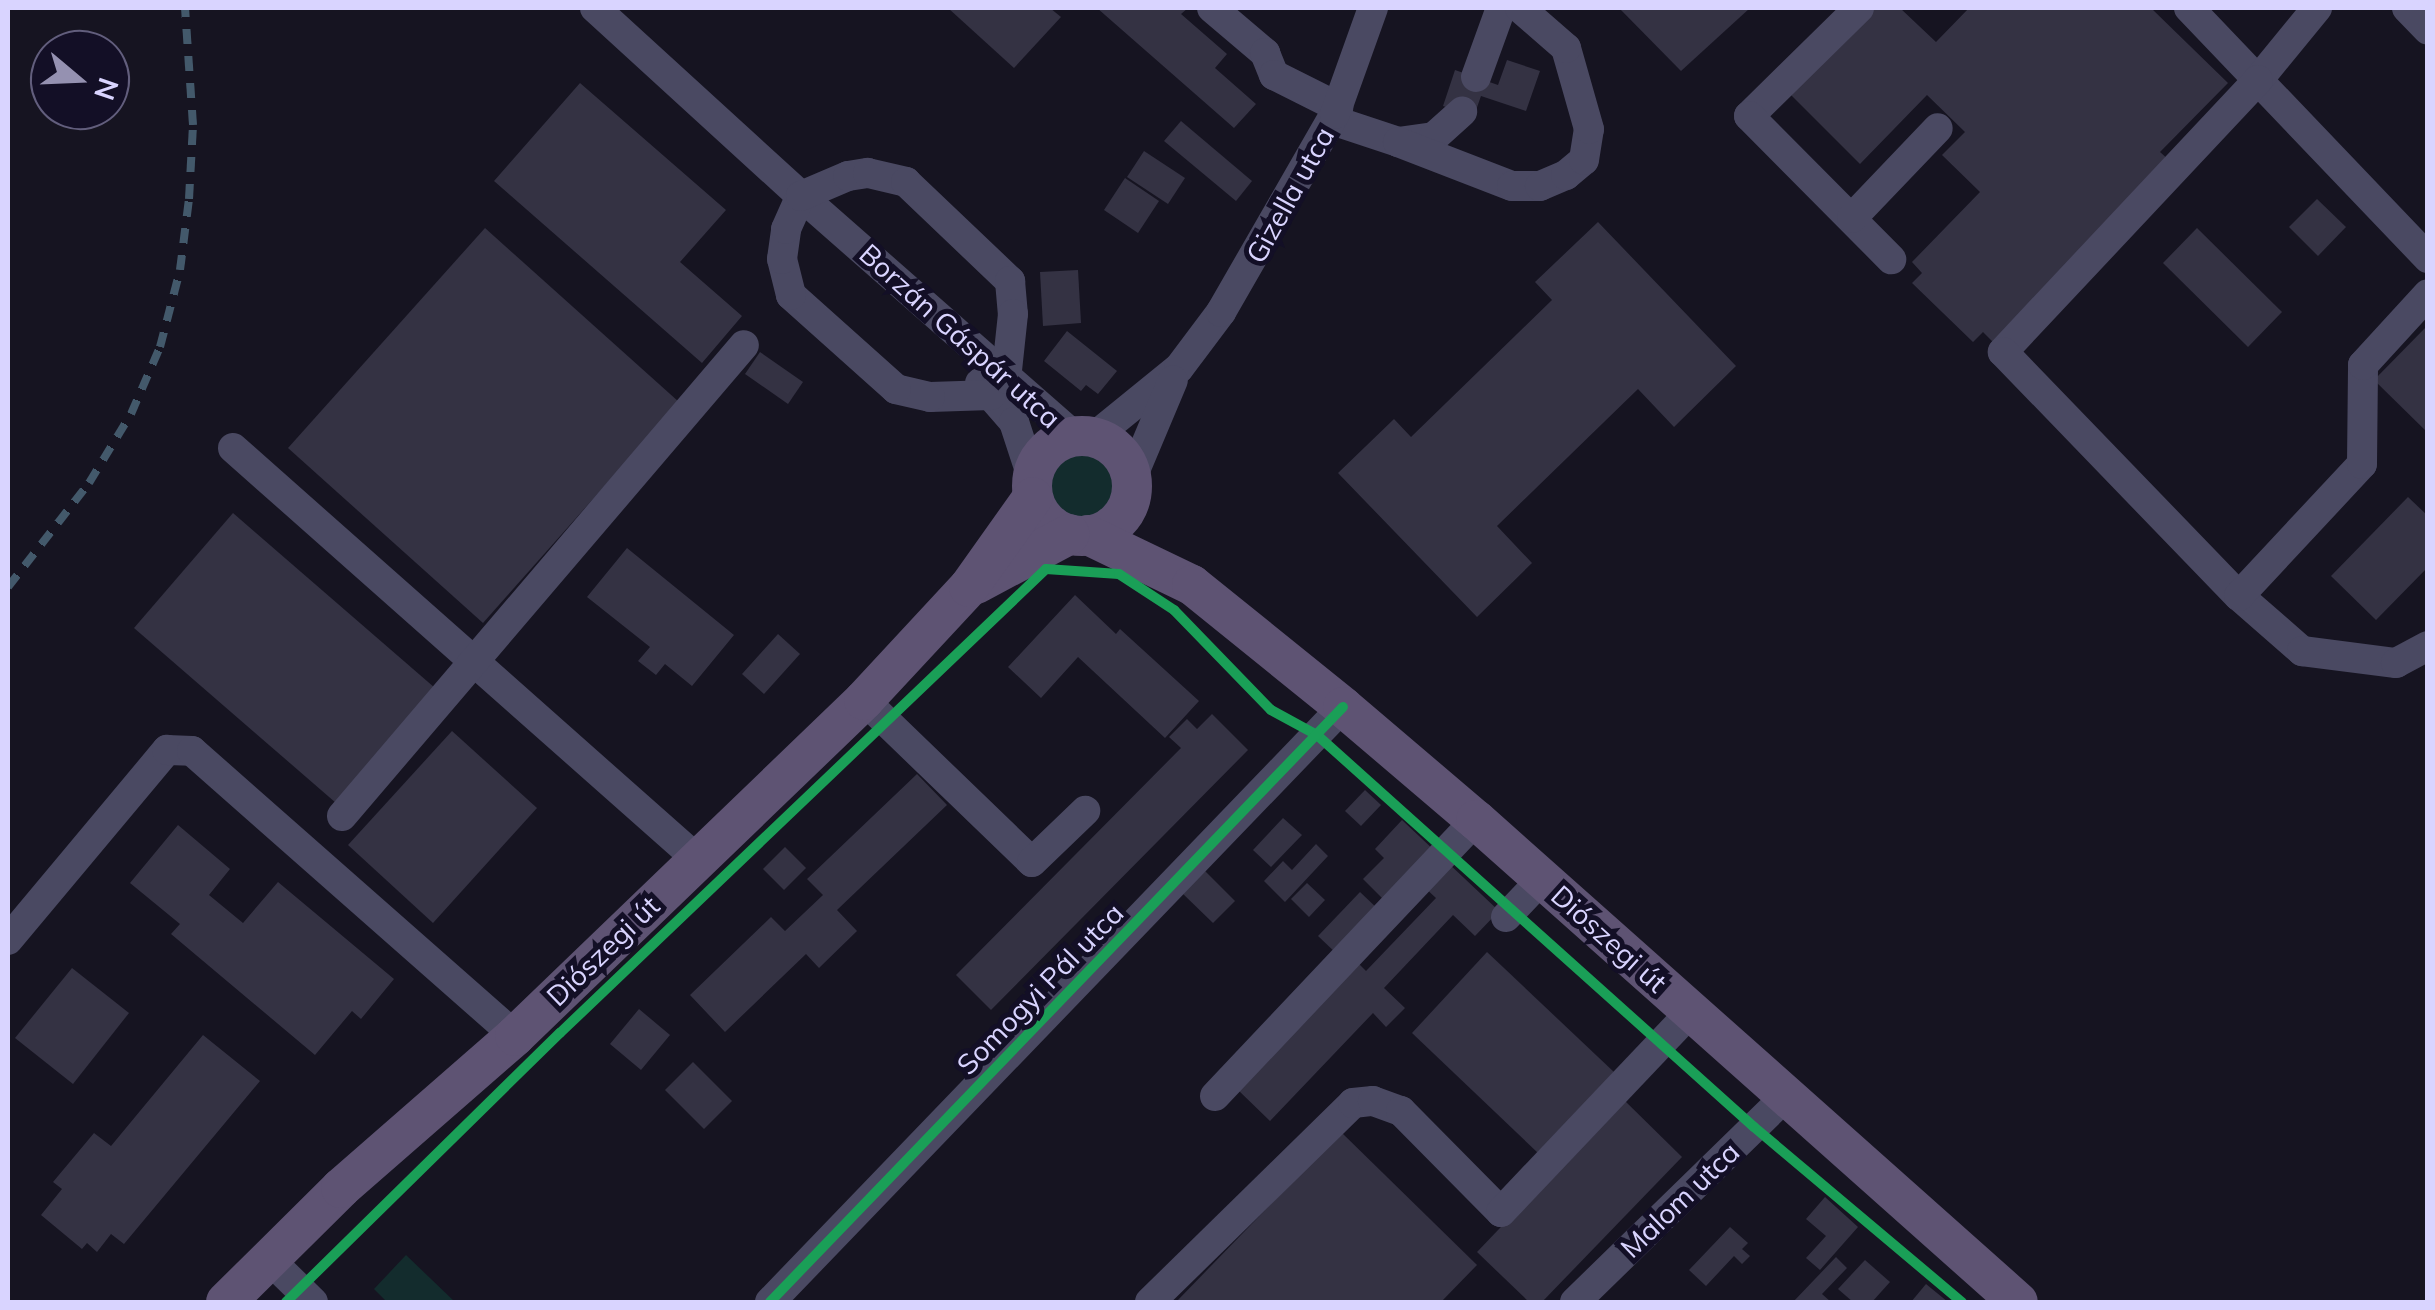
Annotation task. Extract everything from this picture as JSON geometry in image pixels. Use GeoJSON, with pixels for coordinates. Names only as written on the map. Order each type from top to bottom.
{"type":"FeatureCollection","features":[{"type":"Feature","properties":{"kind":"main road"},"geometry":{"type":"LineString","coordinates":[[1084,437],[1112,446],[1126,462],[1131,490],[1106,530],[1079,535],[1040,514],[1033,487],[1047,450],[1084,437]]}},
{"type":"Feature","properties":{"kind":"main road","name":"Diószegi út"},"geometry":{"type":"LineString","coordinates":[[226,1302],[341,1188],[515,1036],[864,700],[969,588],[1033,487]]}},
{"type":"Feature","properties":{"kind":"main road","name":"Diószegi út"},"geometry":{"type":"LineString","coordinates":[[1131,490],[1192,585]]}},
{"type":"Feature","properties":{"kind":"main road","name":"Diószegi út"},"geometry":{"type":"LineString","coordinates":[[969,588],[1079,535],[1192,585],[1476,820],[2009,1300]]}},
{"type":"Feature","properties":{"kind":"street","name":"Borzán Gáspár utca"},"geometry":{"type":"LineString","coordinates":[[596,8],[848,236],[998,387],[1084,437]]}},
{"type":"Feature","properties":{"kind":"street"},"geometry":{"type":"LineString","coordinates":[[1212,8],[1265,53],[1274,75],[1335,114],[1512,186],[1540,186],[1566,175],[1584,160],[1590,128],[1566,48],[1520,8]]}},
{"type":"Feature","properties":{"kind":"street","name":"Gizella utca"},"geometry":{"type":"LineString","coordinates":[[1131,490],[1178,368],[1250,267],[1335,114],[1374,8]]}},
{"type":"Feature","properties":{"kind":"street"},"geometry":{"type":"LineString","coordinates":[[1476,77],[1500,8]]}},
{"type":"Feature","properties":{"kind":"street"},"geometry":{"type":"LineString","coordinates":[[1859,8],[1749,116],[1892,259]]}},
{"type":"Feature","properties":{"kind":"street"},"geometry":{"type":"LineString","coordinates":[[2189,8],[2428,258]]}},
{"type":"Feature","properties":{"kind":"street"},"geometry":{"type":"LineString","coordinates":[[2317,8],[2258,80],[2003,352],[2239,596],[2302,651],[2396,662],[2428,646]]}},
{"type":"Feature","properties":{"kind":"street"},"geometry":{"type":"LineString","coordinates":[[2407,8],[2428,30]]}},
{"type":"Feature","properties":{"kind":"street"},"geometry":{"type":"LineString","coordinates":[[1398,142],[1434,137],[1462,112]]}},
{"type":"Feature","properties":{"kind":"street"},"geometry":{"type":"LineString","coordinates":[[1852,218],[1938,128]]}},
{"type":"Feature","properties":{"kind":"street"},"geometry":{"type":"LineString","coordinates":[[868,174],[906,182],[1010,281],[1013,314],[998,387],[930,397],[896,389],[790,294],[782,260],[800,196],[848,176],[868,174]]}},
{"type":"Feature","properties":{"kind":"street"},"geometry":{"type":"LineString","coordinates":[[2239,596],[2362,464],[2363,365],[2428,294]]}},
{"type":"Feature","properties":{"kind":"street"},"geometry":{"type":"LineString","coordinates":[[342,816],[744,345]]}},
{"type":"Feature","properties":{"kind":"street","name":"Gizella utca"},"geometry":{"type":"LineString","coordinates":[[1084,437],[1178,368]]}},
{"type":"Feature","properties":{"kind":"street","name":"Borzán Gáspár utca"},"geometry":{"type":"LineString","coordinates":[[998,387],[1019,431],[1033,487]]}},
{"type":"Feature","properties":{"kind":"street"},"geometry":{"type":"LineString","coordinates":[[233,448],[698,860]]}},
{"type":"Feature","properties":{"kind":"street"},"geometry":{"type":"LineString","coordinates":[[864,700],[1032,862],[1086,810]]}},
{"type":"Feature","properties":{"kind":"street","name":"Somogyi Pál utca"},"geometry":{"type":"LineString","coordinates":[[770,1302],[1343,707]]}},
{"type":"Feature","properties":{"kind":"street"},"geometry":{"type":"LineString","coordinates":[[8,940],[167,750],[192,751],[515,1036]]}},
{"type":"Feature","properties":{"kind":"street"},"geometry":{"type":"LineString","coordinates":[[1215,1096],[1476,820]]}},
{"type":"Feature","properties":{"kind":"street"},"geometry":{"type":"LineString","coordinates":[[1506,918],[1542,879]]}},
{"type":"Feature","properties":{"kind":"street"},"geometry":{"type":"LineString","coordinates":[[1150,1302],[1353,1103],[1372,1101],[1402,1111],[1501,1212],[1632,1082],[1691,1012]]}},
{"type":"Feature","properties":{"kind":"street","name":"Malom utca"},"geometry":{"type":"LineString","coordinates":[[1576,1302],[1711,1159],[1785,1097]]}},
{"type":"Feature","properties":{"kind":"street"},"geometry":{"type":"LineString","coordinates":[[270,1260],[313,1302]]}},
{"type":"Feature","properties":{"kind":"green space"},"geometry":{"type":"Polygon","coordinates":[[[1081,453],[1094,455],[1104,463],[1112,473],[1112,499],[1104,509],[1094,517],[1081,519],[1068,517],[1058,509],[1050,499],[1048,486],[1050,473],[1058,463],[1068,455],[1081,453]]]}},
{"type":"Feature","properties":{"kind":"green space"},"geometry":{"type":"Polygon","coordinates":[[[406,1255],[455,1302],[387,1302],[374,1289],[406,1255]]]}},
{"type":"Feature","properties":{"kind":"building"},"geometry":{"type":"Polygon","coordinates":[[[948,8],[1050,8],[1061,17],[1014,68],[948,8]]]}},
{"type":"Feature","properties":{"kind":"building"},"geometry":{"type":"Polygon","coordinates":[[[1097,8],[1188,8],[1181,14],[1227,54],[1215,68],[1256,104],[1234,128],[1097,8]]]}},
{"type":"Feature","properties":{"kind":"building"},"geometry":{"type":"Polygon","coordinates":[[[1619,8],[1750,8],[1681,71],[1619,8]]]}},
{"type":"Feature","properties":{"kind":"building"},"geometry":{"type":"Polygon","coordinates":[[[1869,8],[1900,8],[1936,42],[1969,8],[2151,8],[2228,83],[2160,152],[2170,161],[1993,342],[1983,332],[1973,342],[1912,283],[1922,273],[1912,262],[1980,192],[1942,155],[1965,132],[1927,95],[1860,164],[1787,91],[1869,8]]]}},
{"type":"Feature","properties":{"kind":"building"},"geometry":{"type":"Polygon","coordinates":[[[1507,60],[1540,71],[1526,111],[1481,96],[1474,116],[1443,106],[1455,70],[1498,85],[1507,60]]]}},
{"type":"Feature","properties":{"kind":"building"},"geometry":{"type":"Polygon","coordinates":[[[580,83],[726,210],[680,262],[742,316],[702,363],[494,181],[580,83]]]}},
{"type":"Feature","properties":{"kind":"building"},"geometry":{"type":"Polygon","coordinates":[[[1181,121],[1252,181],[1236,201],[1164,141],[1181,121]]]}},
{"type":"Feature","properties":{"kind":"building"},"geometry":{"type":"Polygon","coordinates":[[[1144,151],[1185,178],[1168,204],[1127,177],[1144,151]]]}},
{"type":"Feature","properties":{"kind":"building"},"geometry":{"type":"Polygon","coordinates":[[[1125,178],[1159,201],[1138,233],[1104,210],[1125,178]]]}},
{"type":"Feature","properties":{"kind":"building"},"geometry":{"type":"Polygon","coordinates":[[[2317,199],[2346,227],[2318,256],[2289,227],[2317,199]]]}},
{"type":"Feature","properties":{"kind":"building"},"geometry":{"type":"Polygon","coordinates":[[[1598,222],[1736,366],[1674,427],[1638,389],[1497,526],[1532,563],[1477,617],[1338,473],[1394,419],[1411,437],[1552,300],[1535,282],[1598,222]]]}},
{"type":"Feature","properties":{"kind":"building"},"geometry":{"type":"Polygon","coordinates":[[[485,228],[679,402],[483,623],[288,448],[485,228]]]}},
{"type":"Feature","properties":{"kind":"building"},"geometry":{"type":"Polygon","coordinates":[[[2197,228],[2282,312],[2248,347],[2163,263],[2197,228]]]}},
{"type":"Feature","properties":{"kind":"building"},"geometry":{"type":"Polygon","coordinates":[[[1078,270],[1081,323],[1043,326],[1040,272],[1078,270]]]}},
{"type":"Feature","properties":{"kind":"building"},"geometry":{"type":"Polygon","coordinates":[[[2428,325],[2428,433],[2374,380],[2428,325]]]}},
{"type":"Feature","properties":{"kind":"building"},"geometry":{"type":"Polygon","coordinates":[[[1067,331],[1117,371],[1098,394],[1086,385],[1081,391],[1044,361],[1067,331]]]}},
{"type":"Feature","properties":{"kind":"building"},"geometry":{"type":"Polygon","coordinates":[[[760,352],[803,382],[788,404],[745,374],[760,352]]]}},
{"type":"Feature","properties":{"kind":"building"},"geometry":{"type":"Polygon","coordinates":[[[2408,497],[2428,516],[2428,567],[2376,620],[2331,576],[2408,497]]]}},
{"type":"Feature","properties":{"kind":"building"},"geometry":{"type":"Polygon","coordinates":[[[233,513],[435,688],[336,803],[134,628],[233,513]]]}},
{"type":"Feature","properties":{"kind":"building"},"geometry":{"type":"Polygon","coordinates":[[[627,548],[734,635],[692,686],[665,664],[656,675],[638,661],[650,647],[587,597],[627,548]]]}},
{"type":"Feature","properties":{"kind":"building"},"geometry":{"type":"Polygon","coordinates":[[[1075,595],[1116,634],[1120,629],[1199,701],[1165,738],[1078,657],[1041,698],[1008,667],[1075,595]]]}},
{"type":"Feature","properties":{"kind":"building"},"geometry":{"type":"Polygon","coordinates":[[[778,634],[800,654],[764,694],[742,674],[778,634]]]}},
{"type":"Feature","properties":{"kind":"building"},"geometry":{"type":"Polygon","coordinates":[[[1212,714],[1248,750],[991,1010],[956,975],[1181,748],[1169,737],[1187,719],[1197,729],[1212,714]]]}},
{"type":"Feature","properties":{"kind":"building"},"geometry":{"type":"Polygon","coordinates":[[[452,731],[537,808],[433,923],[348,845],[452,731]]]}},
{"type":"Feature","properties":{"kind":"building"},"geometry":{"type":"Polygon","coordinates":[[[917,774],[947,805],[837,910],[857,931],[819,968],[806,954],[725,1032],[690,995],[771,917],[785,931],[823,895],[807,879],[917,774]]]}},
{"type":"Feature","properties":{"kind":"building"},"geometry":{"type":"Polygon","coordinates":[[[1365,790],[1381,805],[1361,826],[1345,811],[1365,790]]]}},
{"type":"Feature","properties":{"kind":"building"},"geometry":{"type":"Polygon","coordinates":[[[1283,818],[1302,835],[1271,867],[1253,850],[1283,818]]]}},
{"type":"Feature","properties":{"kind":"building"},"geometry":{"type":"Polygon","coordinates":[[[1402,820],[1437,853],[1388,904],[1363,879],[1384,858],[1375,849],[1402,820]]]}},
{"type":"Feature","properties":{"kind":"building"},"geometry":{"type":"Polygon","coordinates":[[[178,825],[230,869],[209,895],[243,923],[278,882],[394,979],[361,1019],[352,1011],[315,1055],[171,934],[180,924],[130,883],[178,825]]]}},
{"type":"Feature","properties":{"kind":"building"},"geometry":{"type":"Polygon","coordinates":[[[1316,844],[1328,856],[1285,902],[1264,881],[1283,861],[1292,870],[1316,844]]]}},
{"type":"Feature","properties":{"kind":"building"},"geometry":{"type":"Polygon","coordinates":[[[785,847],[806,868],[784,890],[763,869],[785,847]]]}},
{"type":"Feature","properties":{"kind":"building"},"geometry":{"type":"Polygon","coordinates":[[[1446,861],[1499,911],[1475,936],[1453,915],[1384,988],[1405,1008],[1386,1027],[1373,1013],[1270,1121],[1238,1090],[1358,963],[1366,971],[1436,898],[1423,886],[1446,861]]]}},
{"type":"Feature","properties":{"kind":"building"},"geometry":{"type":"Polygon","coordinates":[[[1203,869],[1235,901],[1213,923],[1181,892],[1203,869]]]}},
{"type":"Feature","properties":{"kind":"building"},"geometry":{"type":"Polygon","coordinates":[[[1307,883],[1325,900],[1309,917],[1291,899],[1307,883]]]}},
{"type":"Feature","properties":{"kind":"building"},"geometry":{"type":"Polygon","coordinates":[[[1360,892],[1380,911],[1338,955],[1318,936],[1360,892]]]}},
{"type":"Feature","properties":{"kind":"building"},"geometry":{"type":"Polygon","coordinates":[[[1487,952],[1615,1073],[1538,1153],[1412,1033],[1487,952]]]}},
{"type":"Feature","properties":{"kind":"building"},"geometry":{"type":"Polygon","coordinates":[[[72,968],[129,1013],[73,1084],[15,1038],[72,968]]]}},
{"type":"Feature","properties":{"kind":"building"},"geometry":{"type":"Polygon","coordinates":[[[639,1009],[670,1035],[641,1070],[610,1044],[639,1009]]]}},
{"type":"Feature","properties":{"kind":"building"},"geometry":{"type":"Polygon","coordinates":[[[203,1035],[260,1081],[124,1244],[111,1234],[97,1252],[87,1243],[82,1249],[41,1215],[62,1189],[53,1182],[94,1133],[111,1146],[203,1035]]]}},
{"type":"Feature","properties":{"kind":"building"},"geometry":{"type":"Polygon","coordinates":[[[693,1062],[732,1101],[704,1129],[665,1090],[693,1062]]]}},
{"type":"Feature","properties":{"kind":"building"},"geometry":{"type":"Polygon","coordinates":[[[1623,1099],[1682,1157],[1542,1302],[1529,1302],[1477,1252],[1623,1099]]]}},
{"type":"Feature","properties":{"kind":"building"},"geometry":{"type":"Polygon","coordinates":[[[1341,1132],[1477,1265],[1441,1302],[1176,1302],[1341,1132]]]}},
{"type":"Feature","properties":{"kind":"building"},"geometry":{"type":"Polygon","coordinates":[[[1825,1197],[1858,1227],[1820,1270],[1806,1258],[1826,1236],[1806,1219],[1825,1197]]]}},
{"type":"Feature","properties":{"kind":"building"},"geometry":{"type":"Polygon","coordinates":[[[1730,1227],[1748,1243],[1742,1249],[1750,1256],[1742,1264],[1734,1256],[1706,1286],[1689,1270],[1730,1227]]]}},
{"type":"Feature","properties":{"kind":"building"},"geometry":{"type":"Polygon","coordinates":[[[1836,1257],[1847,1268],[1822,1294],[1831,1302],[1793,1302],[1836,1257]]]}},
{"type":"Feature","properties":{"kind":"building"},"geometry":{"type":"Polygon","coordinates":[[[1865,1260],[1890,1282],[1872,1302],[1853,1302],[1838,1289],[1865,1260]]]}},
{"type":"Feature","properties":{"kind":"building"},"geometry":{"type":"Polygon","coordinates":[[[1926,1284],[1948,1302],[1911,1302],[1926,1284]]]}},
{"type":"Feature","properties":{"kind":"railway"},"geometry":{"type":"LineString","coordinates":[[8,587],[89,483],[131,414],[160,347],[180,270],[189,199],[193,125],[185,8]]}},
{"type":"Feature","properties":{"kind":"cycle path"},"geometry":{"type":"LineString","coordinates":[[286,1302],[560,1033],[1046,569],[1119,574],[1174,610],[1271,710],[1317,735],[1754,1127],[1962,1302]]}},
{"type":"Feature","properties":{"kind":"cycle path"},"geometry":{"type":"LineString","coordinates":[[770,1302],[1343,707]]}}]}
